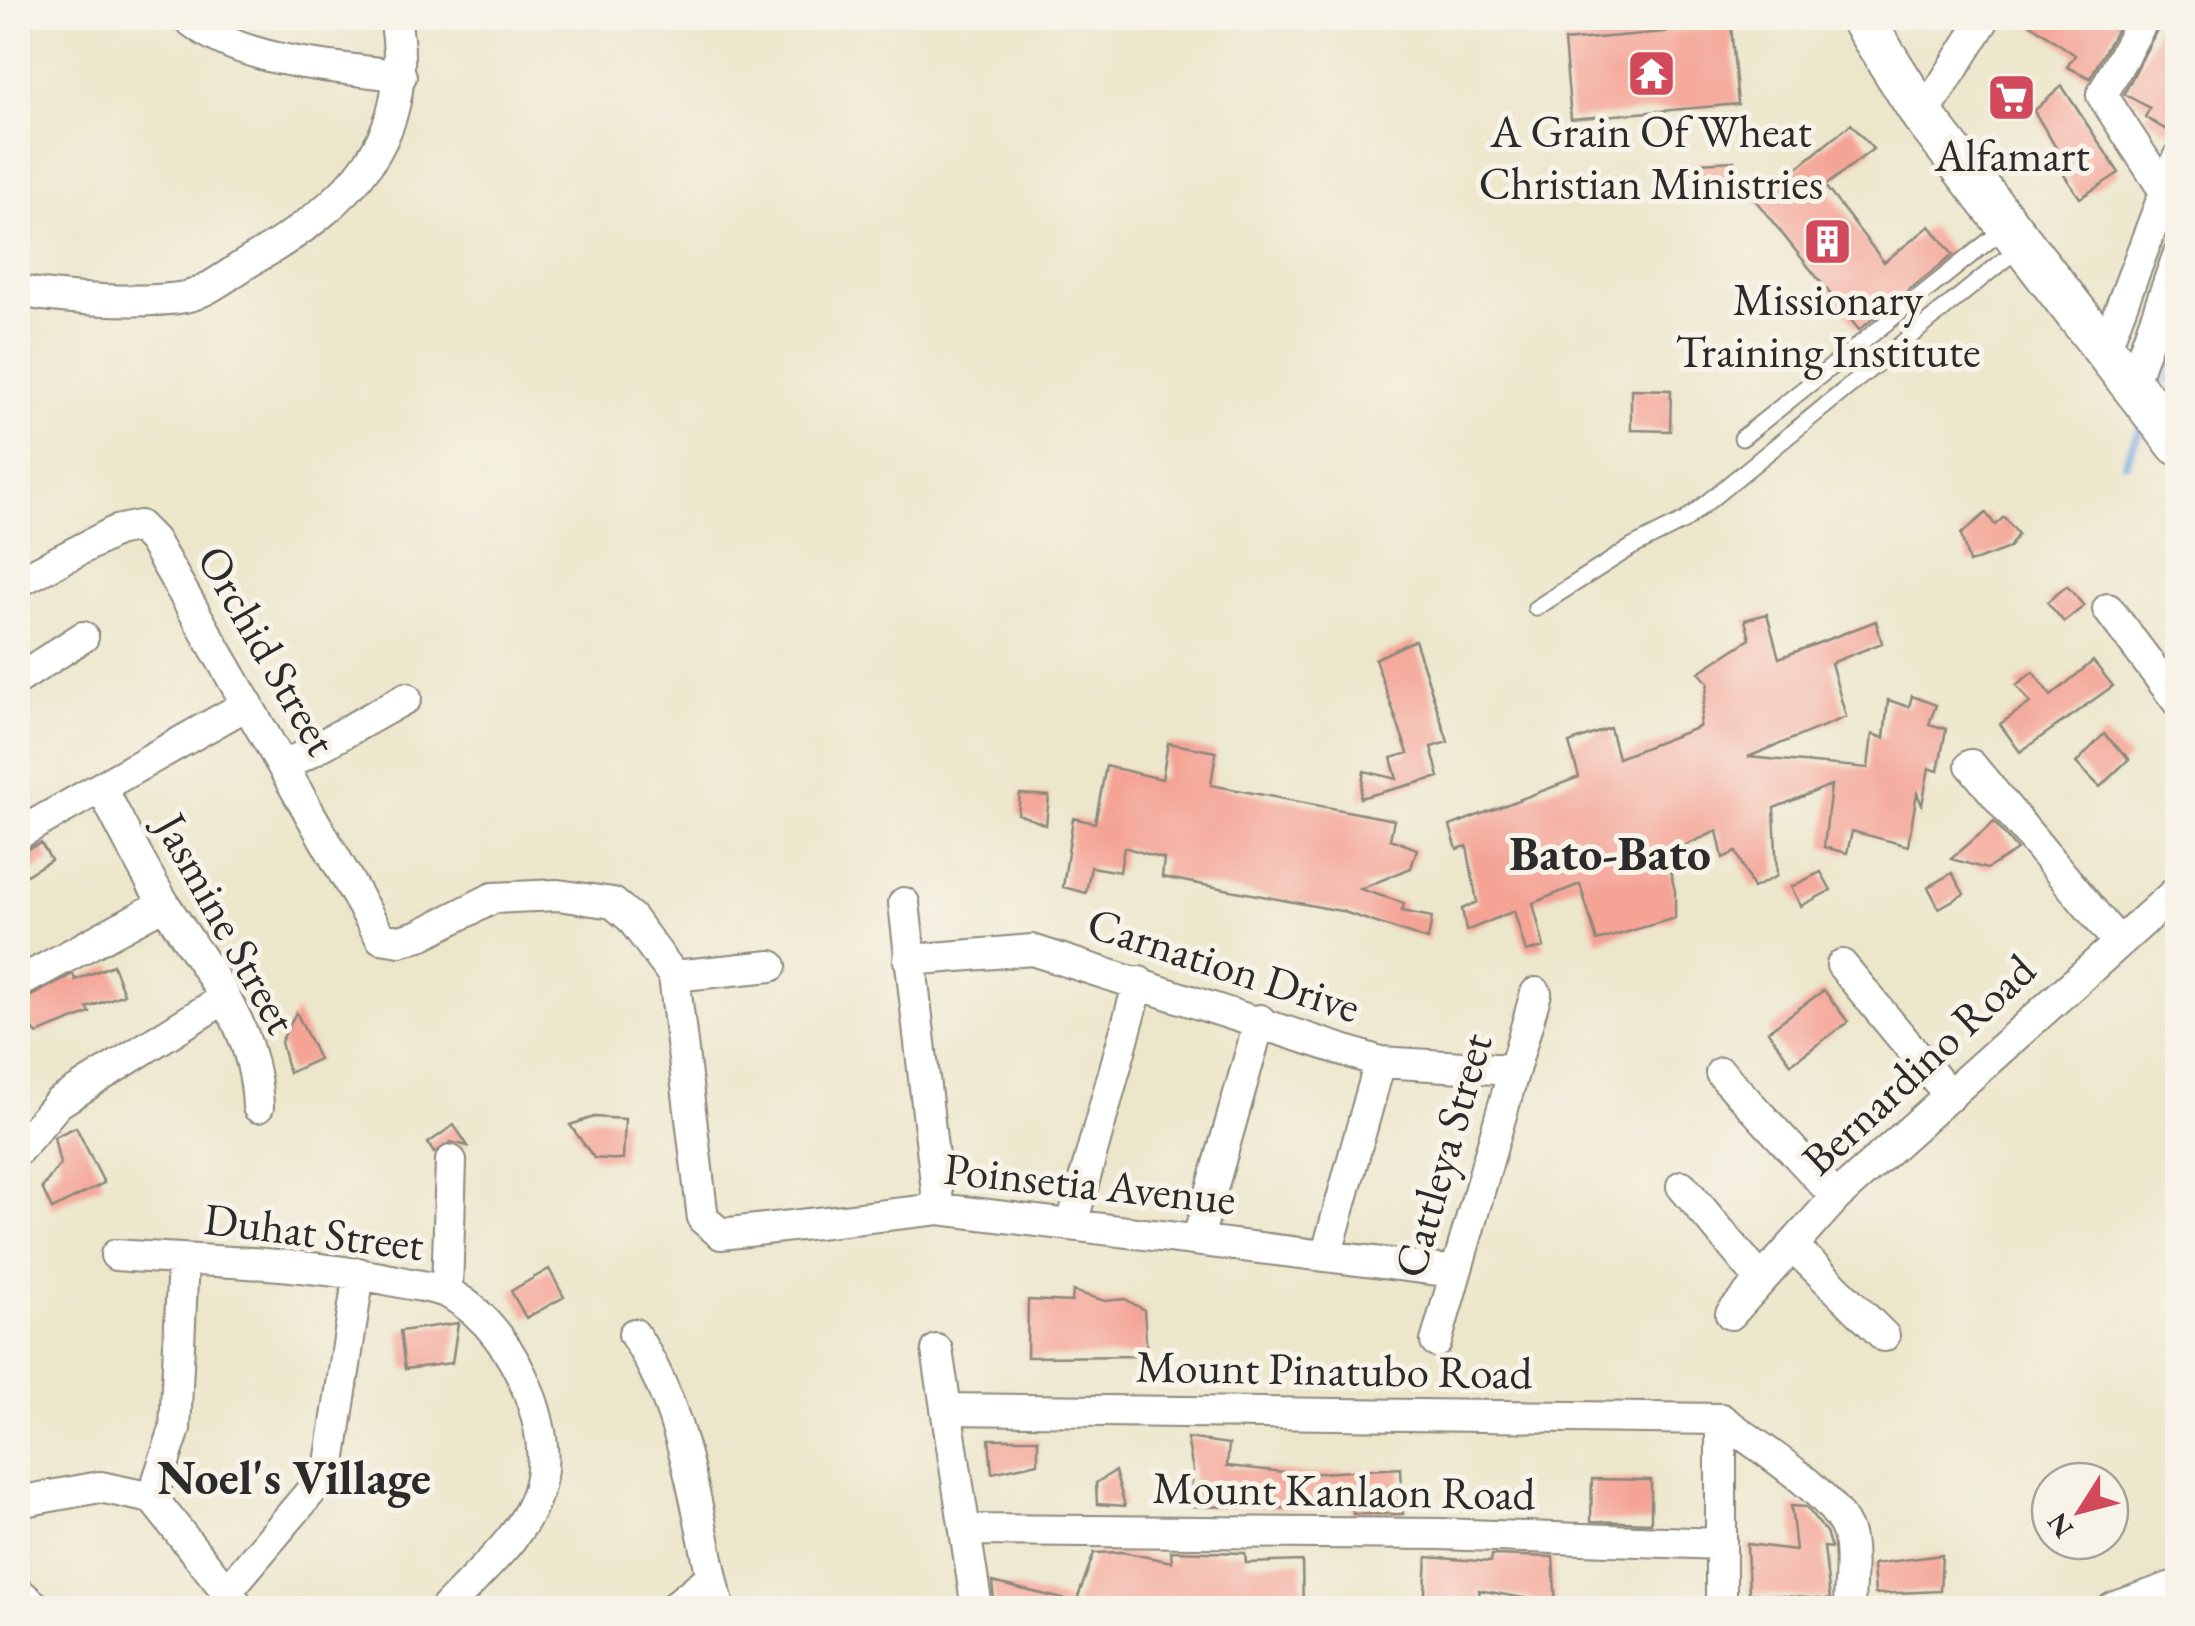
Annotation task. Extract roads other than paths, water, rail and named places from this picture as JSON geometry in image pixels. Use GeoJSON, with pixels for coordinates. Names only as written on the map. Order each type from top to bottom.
{"type":"FeatureCollection","features":[{"type":"Feature","properties":{"kind":"street"},"geometry":{"type":"LineString","coordinates":[[187,18],[228,42],[274,57],[402,76]]}},
{"type":"Feature","properties":{"kind":"street"},"geometry":{"type":"LineString","coordinates":[[18,290],[48,298],[188,297],[290,238],[326,210],[371,161],[397,110],[402,76],[396,18]]}},
{"type":"Feature","properties":{"kind":"street"},"geometry":{"type":"LineString","coordinates":[[1861,18],[1923,116],[2178,444]]}},
{"type":"Feature","properties":{"kind":"street"},"geometry":{"type":"LineString","coordinates":[[1923,116],[1985,18]]}},
{"type":"Feature","properties":{"kind":"street"},"geometry":{"type":"LineString","coordinates":[[2144,18],[2102,95],[2171,192]]}},
{"type":"Feature","properties":{"kind":"street"},"geometry":{"type":"LineString","coordinates":[[2105,349],[2171,192],[2178,158]]}},
{"type":"Feature","properties":{"kind":"street"},"geometry":{"type":"LineString","coordinates":[[2132,384],[2178,256]]}},
{"type":"Feature","properties":{"kind":"street","name":"Orchid Street"},"geometry":{"type":"LineString","coordinates":[[18,582],[116,531],[140,526],[153,540],[381,938]]}},
{"type":"Feature","properties":{"kind":"street"},"geometry":{"type":"LineString","coordinates":[[2108,609],[2178,702]]}},
{"type":"Feature","properties":{"kind":"street"},"geometry":{"type":"LineString","coordinates":[[20,671],[84,637]]}},
{"type":"Feature","properties":{"kind":"street"},"geometry":{"type":"LineString","coordinates":[[283,767],[406,698]]}},
{"type":"Feature","properties":{"kind":"street"},"geometry":{"type":"LineString","coordinates":[[18,834],[248,704]]}},
{"type":"Feature","properties":{"kind":"street"},"geometry":{"type":"LineString","coordinates":[[1971,764],[2118,942]]}},
{"type":"Feature","properties":{"kind":"street","name":"Jasmine Street"},"geometry":{"type":"LineString","coordinates":[[101,786],[164,904],[244,1030],[257,1068],[258,1106]]}},
{"type":"Feature","properties":{"kind":"street","name":"Bernardino Road"},"geometry":{"type":"LineString","coordinates":[[1730,1314],[1836,1198],[2178,890]]}},
{"type":"Feature","properties":{"kind":"street","name":"Poinsetia Avenue"},"geometry":{"type":"LineString","coordinates":[[381,938],[400,941],[420,934],[493,898],[558,895],[612,904],[631,918],[674,976],[703,1219],[721,1234],[940,1209],[1327,1253],[1456,1272]]}},
{"type":"Feature","properties":{"kind":"street"},"geometry":{"type":"LineString","coordinates":[[904,903],[940,1209]]}},
{"type":"Feature","properties":{"kind":"street"},"geometry":{"type":"LineString","coordinates":[[18,982],[164,904]]}},
{"type":"Feature","properties":{"kind":"street","name":"Carnation Drive"},"geometry":{"type":"LineString","coordinates":[[909,960],[1032,950],[1260,1020],[1380,1062],[1512,1070]]}},
{"type":"Feature","properties":{"kind":"street"},"geometry":{"type":"LineString","coordinates":[[1842,964],[1950,1096]]}},
{"type":"Feature","properties":{"kind":"street"},"geometry":{"type":"LineString","coordinates":[[674,976],[772,966]]}},
{"type":"Feature","properties":{"kind":"street"},"geometry":{"type":"LineString","coordinates":[[1072,1224],[1139,982]]}},
{"type":"Feature","properties":{"kind":"street","name":"Cattleya Street"},"geometry":{"type":"LineString","coordinates":[[1436,1342],[1536,993]]}},
{"type":"Feature","properties":{"kind":"street"},"geometry":{"type":"LineString","coordinates":[[18,1150],[58,1103],[225,998]]}},
{"type":"Feature","properties":{"kind":"street"},"geometry":{"type":"LineString","coordinates":[[1198,1238],[1260,1020]]}},
{"type":"Feature","properties":{"kind":"street"},"geometry":{"type":"LineString","coordinates":[[1327,1253],[1380,1062]]}},
{"type":"Feature","properties":{"kind":"street"},"geometry":{"type":"LineString","coordinates":[[1721,1074],[1836,1198]]}},
{"type":"Feature","properties":{"kind":"street"},"geometry":{"type":"LineString","coordinates":[[447,1292],[451,1161]]}},
{"type":"Feature","properties":{"kind":"street"},"geometry":{"type":"LineString","coordinates":[[1682,1186],[1761,1280]]}},
{"type":"Feature","properties":{"kind":"street"},"geometry":{"type":"LineString","coordinates":[[1793,1246],[1884,1336]]}},
{"type":"Feature","properties":{"kind":"street","name":"Duhat Street"},"geometry":{"type":"LineString","coordinates":[[116,1254],[359,1273],[447,1292],[481,1316],[520,1368],[544,1432],[544,1472],[534,1509],[512,1539],[446,1608]]}},
{"type":"Feature","properties":{"kind":"street"},"geometry":{"type":"LineString","coordinates":[[152,1498],[174,1429],[183,1260]]}},
{"type":"Feature","properties":{"kind":"street"},"geometry":{"type":"LineString","coordinates":[[18,1502],[100,1487],[152,1498],[233,1600],[330,1470],[359,1273]]}},
{"type":"Feature","properties":{"kind":"street"},"geometry":{"type":"LineString","coordinates":[[634,1334],[648,1356],[701,1508],[719,1608]]}},
{"type":"Feature","properties":{"kind":"street"},"geometry":{"type":"LineString","coordinates":[[937,1350],[977,1608]]}},
{"type":"Feature","properties":{"kind":"street","name":"Mount Pinatubo Road"},"geometry":{"type":"LineString","coordinates":[[946,1410],[1721,1419]]}},
{"type":"Feature","properties":{"kind":"street"},"geometry":{"type":"LineString","coordinates":[[1721,1419],[1721,1608]]}},
{"type":"Feature","properties":{"kind":"street"},"geometry":{"type":"LineString","coordinates":[[1721,1419],[1826,1500],[1842,1520],[1850,1537],[1849,1608]]}},
{"type":"Feature","properties":{"kind":"street","name":"Mount Kanlaon Road"},"geometry":{"type":"LineString","coordinates":[[966,1530],[1440,1534],[1721,1544]]}},
{"type":"Feature","properties":{"kind":"street"},"geometry":{"type":"LineString","coordinates":[[673,1608],[711,1576]]}},
{"type":"Feature","properties":{"kind":"street"},"geometry":{"type":"LineString","coordinates":[[2113,1608],[2178,1586]]}},
{"type":"Feature","properties":{"kind":"street"},"geometry":{"type":"LineString","coordinates":[[18,1592],[38,1608]]}},
{"type":"Feature","properties":{"kind":"lane"},"geometry":{"type":"LineString","coordinates":[[1742,438],[2016,235]]}},
{"type":"Feature","properties":{"kind":"lane"},"geometry":{"type":"LineString","coordinates":[[1536,608],[1632,547],[1684,521],[2016,235]]}},
{"type":"Feature","properties":{"kind":"waterway"},"geometry":{"type":"LineString","coordinates":[[2165,382],[2178,360]]}},
{"type":"Feature","properties":{"kind":"waterway"},"geometry":{"type":"LineString","coordinates":[[2125,463],[2143,422]]}},
{"type":"Feature","properties":{"kind":"place","name":"A Grain Of Wheat Christian Ministries"},"geometry":{"type":"Point","coordinates":[1651,73]}},
{"type":"Feature","properties":{"kind":"place","name":"Alfamart"},"geometry":{"type":"Point","coordinates":[2012,97]}},
{"type":"Feature","properties":{"kind":"place","name":"Missionary Training Institute"},"geometry":{"type":"Point","coordinates":[1828,241]}},
{"type":"Feature","properties":{"kind":"district","name":"Bato-Bato"},"geometry":{"type":"Point","coordinates":[1610,853]}},
{"type":"Feature","properties":{"kind":"district","name":"Noel's Village"},"geometry":{"type":"Point","coordinates":[294,1477]}}]}
